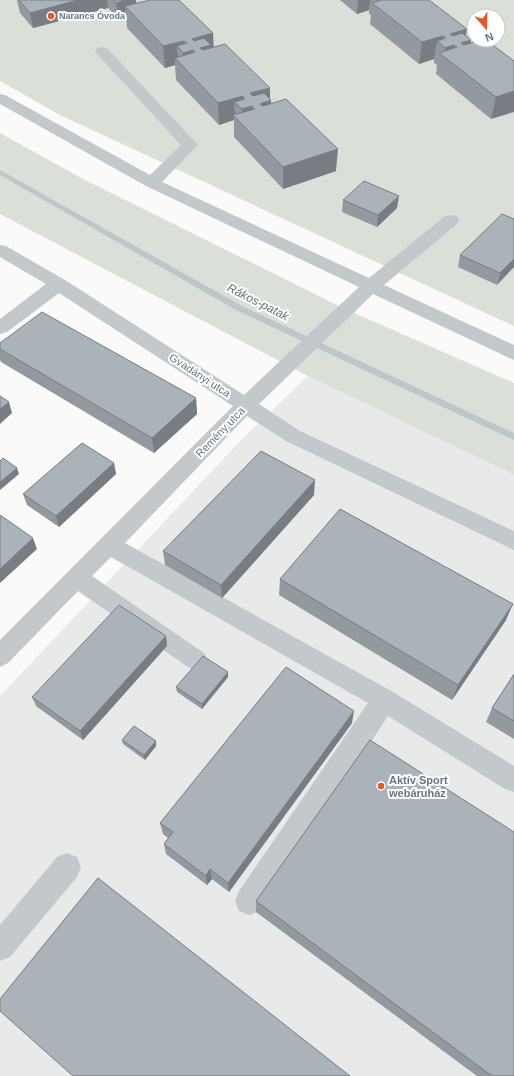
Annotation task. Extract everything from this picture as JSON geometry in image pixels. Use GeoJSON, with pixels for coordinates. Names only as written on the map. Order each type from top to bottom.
{"type":"FeatureCollection","features":[{"type":"Feature","properties":{"kind":"street"},"geometry":{"type":"LineString","coordinates":[[102,52],[190,145],[152,183]]}},
{"type":"Feature","properties":{"kind":"street"},"geometry":{"type":"LineString","coordinates":[[0,98],[152,183],[514,353]]}},
{"type":"Feature","properties":{"kind":"street","name":"Remény utca"},"geometry":{"type":"LineString","coordinates":[[0,656],[246,405],[371,286],[451,220]]}},
{"type":"Feature","properties":{"kind":"street","name":"Gvadányi utca"},"geometry":{"type":"LineString","coordinates":[[0,250],[59,284],[293,436],[514,541]]}},
{"type":"Feature","properties":{"kind":"street"},"geometry":{"type":"LineString","coordinates":[[0,328],[59,284]]}},
{"type":"Feature","properties":{"kind":"street"},"geometry":{"type":"LineString","coordinates":[[110,545],[384,700],[514,780]]}},
{"type":"Feature","properties":{"kind":"street"},"geometry":{"type":"LineString","coordinates":[[77,578],[196,660]]}},
{"type":"Feature","properties":{"kind":"street"},"geometry":{"type":"LineString","coordinates":[[249,901],[384,700]]}},
{"type":"Feature","properties":{"kind":"street"},"geometry":{"type":"LineString","coordinates":[[0,947],[67,867]]}},
{"type":"Feature","properties":{"kind":"shaded area"},"geometry":{"type":"Polygon","coordinates":[[[0,0],[514,0],[514,326],[60,115],[0,81],[0,0]]]}},
{"type":"Feature","properties":{"kind":"shaded area"},"geometry":{"type":"Polygon","coordinates":[[[0,133],[83,179],[345,309],[514,383],[514,475],[308,376],[0,214],[0,133]]]}},
{"type":"Feature","properties":{"kind":"shaded area"},"geometry":{"type":"Polygon","coordinates":[[[308,376],[514,475],[514,1076],[0,1076],[0,696],[245,436],[308,376]]]}},
{"type":"Feature","properties":{"kind":"building"},"geometry":{"type":"Polygon","coordinates":[[[19,0],[78,0],[30,13],[19,0]]]}},
{"type":"Feature","properties":{"kind":"building"},"geometry":{"type":"Polygon","coordinates":[[[113,0],[126,0],[116,3],[113,0]]]}},
{"type":"Feature","properties":{"kind":"building"},"geometry":{"type":"Polygon","coordinates":[[[150,0],[179,0],[213,33],[192,39],[194,41],[204,38],[211,45],[200,48],[203,50],[225,44],[270,88],[250,93],[253,96],[264,93],[271,100],[260,104],[263,106],[286,99],[338,149],[283,167],[233,115],[255,109],[252,106],[242,109],[234,102],[245,99],[243,96],[218,103],[175,58],[195,52],[193,50],[183,53],[177,46],[187,43],[184,41],[163,46],[125,6],[150,0]]]}},
{"type":"Feature","properties":{"kind":"building"},"geometry":{"type":"Polygon","coordinates":[[[381,0],[429,0],[466,28],[450,34],[453,36],[462,33],[466,36],[466,42],[461,43],[466,44],[466,48],[497,48],[514,61],[514,91],[496,97],[439,53],[457,47],[454,45],[445,48],[437,41],[446,38],[443,36],[422,42],[372,3],[381,0]]]}},
{"type":"Feature","properties":{"kind":"building"},"geometry":{"type":"Polygon","coordinates":[[[364,181],[399,196],[378,215],[343,200],[364,181]]]}},
{"type":"Feature","properties":{"kind":"building"},"geometry":{"type":"Polygon","coordinates":[[[502,214],[514,219],[514,259],[500,273],[460,255],[502,214]]]}},
{"type":"Feature","properties":{"kind":"building"},"geometry":{"type":"Polygon","coordinates":[[[42,312],[196,398],[152,438],[0,349],[0,343],[42,312]]]}},
{"type":"Feature","properties":{"kind":"building"},"geometry":{"type":"Polygon","coordinates":[[[0,396],[9,402],[0,409],[0,396]]]}},
{"type":"Feature","properties":{"kind":"building"},"geometry":{"type":"Polygon","coordinates":[[[82,443],[114,463],[56,516],[23,494],[82,443]]]}},
{"type":"Feature","properties":{"kind":"building"},"geometry":{"type":"Polygon","coordinates":[[[261,451],[315,480],[221,585],[163,551],[261,451]]]}},
{"type":"Feature","properties":{"kind":"building"},"geometry":{"type":"Polygon","coordinates":[[[3,458],[17,468],[0,482],[0,461],[3,458]]]}},
{"type":"Feature","properties":{"kind":"building"},"geometry":{"type":"Polygon","coordinates":[[[340,509],[513,604],[458,685],[280,579],[340,509]]]}},
{"type":"Feature","properties":{"kind":"building"},"geometry":{"type":"Polygon","coordinates":[[[0,515],[33,538],[0,569],[0,515]]]}},
{"type":"Feature","properties":{"kind":"building"},"geometry":{"type":"Polygon","coordinates":[[[119,605],[166,636],[80,731],[32,697],[119,605]]]}},
{"type":"Feature","properties":{"kind":"building"},"geometry":{"type":"Polygon","coordinates":[[[203,656],[228,672],[202,704],[176,687],[203,656]]]}},
{"type":"Feature","properties":{"kind":"building"},"geometry":{"type":"Polygon","coordinates":[[[286,667],[354,711],[228,883],[210,869],[206,876],[164,844],[173,832],[160,823],[286,667]]]}},
{"type":"Feature","properties":{"kind":"building"},"geometry":{"type":"Polygon","coordinates":[[[514,674],[514,721],[492,708],[514,674]]]}},
{"type":"Feature","properties":{"kind":"building"},"geometry":{"type":"Polygon","coordinates":[[[134,726],[156,741],[144,755],[122,740],[134,726]]]}},
{"type":"Feature","properties":{"kind":"building"},"geometry":{"type":"Polygon","coordinates":[[[370,740],[514,832],[514,1076],[492,1076],[256,901],[370,740]]]}},
{"type":"Feature","properties":{"kind":"building"},"geometry":{"type":"Polygon","coordinates":[[[98,878],[350,1076],[73,1076],[0,1011],[0,999],[98,878]]]}},
{"type":"Feature","properties":{"kind":"waterway","name":"Rákos-patak"},"geometry":{"type":"LineString","coordinates":[[0,172],[239,308],[514,437]]}},
{"type":"Feature","properties":{"kind":"place","name":"Narancs Óvoda"},"geometry":{"type":"Point","coordinates":[51,16]}},
{"type":"Feature","properties":{"kind":"place","name":"Aktív Sport webáruház"},"geometry":{"type":"Point","coordinates":[381,786]}}]}
